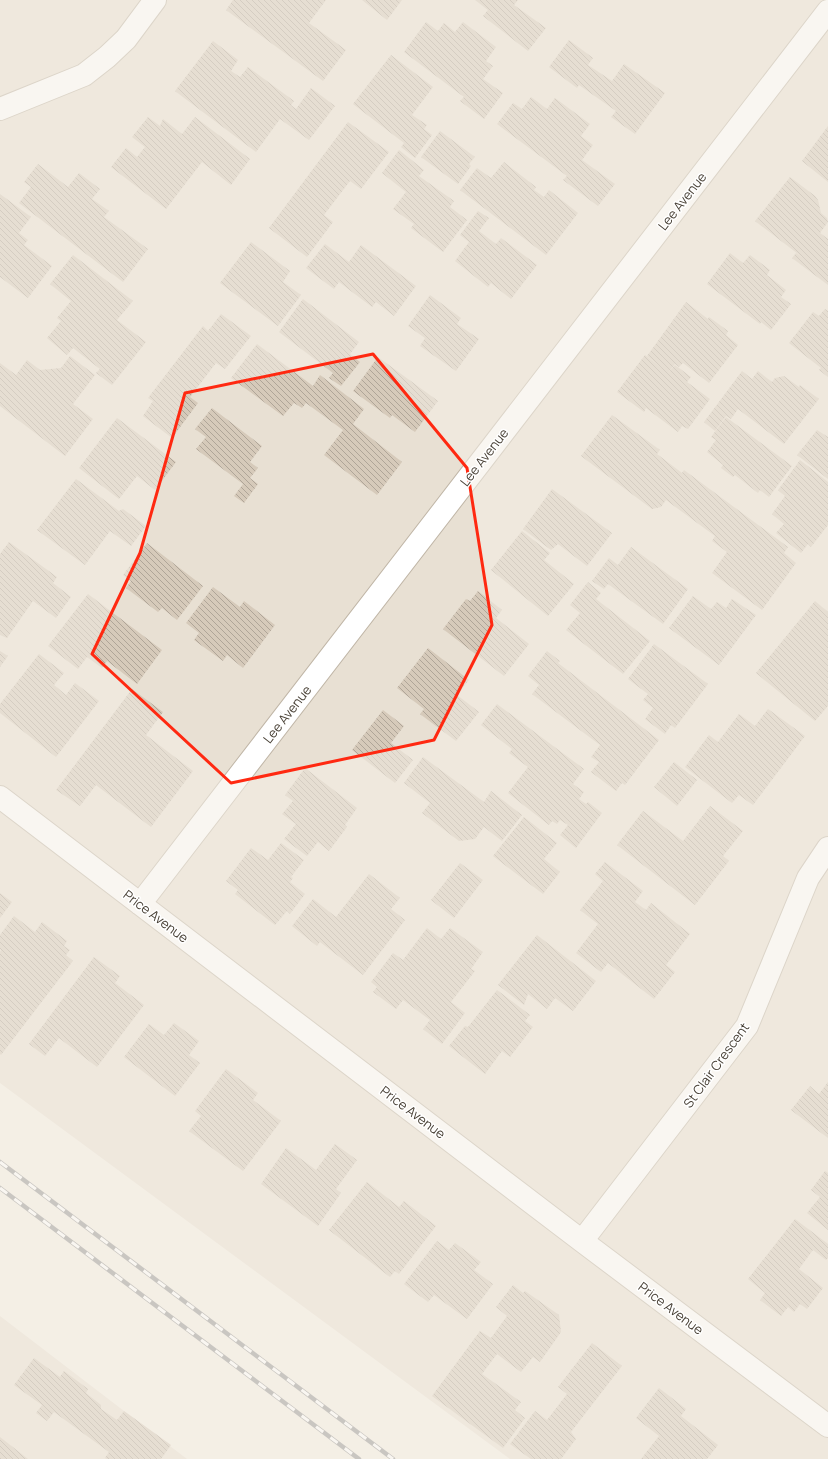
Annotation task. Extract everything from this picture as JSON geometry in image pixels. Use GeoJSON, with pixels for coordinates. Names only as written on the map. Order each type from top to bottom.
{"type":"FeatureCollection","features":[{"type":"Feature","properties":{"kind":"street"},"geometry":{"type":"LineString","coordinates":[[0,109],[84,75],[107,57],[126,39],[155,0]]}},
{"type":"Feature","properties":{"kind":"street","name":"Lee Avenue"},"geometry":{"type":"LineString","coordinates":[[140,904],[828,11]]}},
{"type":"Feature","properties":{"kind":"street","name":"Price Avenue"},"geometry":{"type":"LineString","coordinates":[[0,797],[582,1241],[828,1426]]}},
{"type":"Feature","properties":{"kind":"street","name":"St Clair Crescent"},"geometry":{"type":"LineString","coordinates":[[582,1241],[747,1026],[808,878],[828,848]]}},
{"type":"Feature","properties":{"kind":"highlighted area"},"geometry":{"type":"Polygon","coordinates":[[[373,354],[467,468],[492,625],[434,740],[231,783],[92,654],[140,553],[185,393],[373,354]]]}},
{"type":"Feature","properties":{"kind":"shaded area"},"geometry":{"type":"Polygon","coordinates":[[[0,0],[828,0],[828,1459],[510,1459],[0,1083],[0,0]]]}},
{"type":"Feature","properties":{"kind":"shaded area"},"geometry":{"type":"Polygon","coordinates":[[[0,1316],[124,1411],[187,1459],[0,1459],[0,1316]]]}},
{"type":"Feature","properties":{"kind":"building"},"geometry":{"type":"Polygon","coordinates":[[[233,0],[326,0],[309,23],[346,50],[323,81],[226,10],[233,0]]]}},
{"type":"Feature","properties":{"kind":"building"},"geometry":{"type":"Polygon","coordinates":[[[362,0],[402,0],[387,20],[362,0]]]}},
{"type":"Feature","properties":{"kind":"building"},"geometry":{"type":"Polygon","coordinates":[[[475,0],[518,0],[514,5],[546,28],[528,51],[483,16],[488,10],[475,0]]]}},
{"type":"Feature","properties":{"kind":"building"},"geometry":{"type":"Polygon","coordinates":[[[426,22],[438,31],[444,23],[455,32],[463,22],[496,47],[486,61],[493,66],[483,79],[503,93],[484,119],[460,101],[464,97],[404,52],[426,22]]]}},
{"type":"Feature","properties":{"kind":"building"},"geometry":{"type":"Polygon","coordinates":[[[569,40],[593,58],[588,65],[612,81],[624,64],[665,93],[635,134],[611,117],[616,111],[579,85],[577,88],[549,67],[569,40]]]}},
{"type":"Feature","properties":{"kind":"building"},"geometry":{"type":"Polygon","coordinates":[[[213,41],[238,60],[231,71],[240,77],[248,67],[294,101],[291,105],[296,109],[311,88],[335,106],[309,140],[280,119],[256,152],[175,91],[213,41]]]}},
{"type":"Feature","properties":{"kind":"building"},"geometry":{"type":"Polygon","coordinates":[[[391,55],[433,87],[412,115],[427,125],[424,129],[432,135],[415,158],[401,147],[404,143],[353,104],[391,55]]]}},
{"type":"Feature","properties":{"kind":"building"},"geometry":{"type":"Polygon","coordinates":[[[531,97],[547,109],[555,98],[590,124],[581,136],[593,145],[582,160],[615,184],[598,206],[563,180],[567,176],[497,124],[513,103],[522,109],[531,97]]]}},
{"type":"Feature","properties":{"kind":"building"},"geometry":{"type":"Polygon","coordinates":[[[148,117],[160,126],[163,119],[182,134],[195,117],[250,159],[231,185],[202,162],[166,209],[111,167],[126,148],[137,157],[145,147],[132,137],[148,117]]]}},
{"type":"Feature","properties":{"kind":"building"},"geometry":{"type":"Polygon","coordinates":[[[348,122],[389,152],[361,189],[350,181],[324,215],[333,222],[307,257],[269,228],[348,122]]]}},
{"type":"Feature","properties":{"kind":"building"},"geometry":{"type":"Polygon","coordinates":[[[828,126],[828,182],[802,161],[828,126]]]}},
{"type":"Feature","properties":{"kind":"building"},"geometry":{"type":"Polygon","coordinates":[[[440,131],[475,157],[469,164],[471,166],[458,184],[421,157],[440,131]]]}},
{"type":"Feature","properties":{"kind":"building"},"geometry":{"type":"Polygon","coordinates":[[[399,150],[424,170],[419,176],[454,201],[450,207],[467,220],[443,252],[411,228],[414,224],[393,209],[406,192],[382,173],[399,150]]]}},
{"type":"Feature","properties":{"kind":"building"},"geometry":{"type":"Polygon","coordinates":[[[504,162],[536,187],[534,190],[544,197],[549,190],[578,213],[546,255],[460,190],[477,168],[491,178],[504,162]]]}},
{"type":"Feature","properties":{"kind":"building"},"geometry":{"type":"Polygon","coordinates":[[[38,164],[68,187],[79,173],[100,189],[92,199],[109,211],[104,217],[148,249],[123,282],[19,203],[31,187],[24,182],[38,164]]]}},
{"type":"Feature","properties":{"kind":"building"},"geometry":{"type":"Polygon","coordinates":[[[790,177],[815,196],[818,200],[821,213],[827,218],[828,222],[820,233],[828,239],[828,285],[792,258],[796,253],[802,257],[755,221],[790,177]]]}},
{"type":"Feature","properties":{"kind":"building"},"geometry":{"type":"Polygon","coordinates":[[[0,194],[31,217],[19,233],[28,240],[24,245],[52,266],[28,298],[0,277],[0,194]]]}},
{"type":"Feature","properties":{"kind":"building"},"geometry":{"type":"Polygon","coordinates":[[[478,211],[489,218],[479,231],[496,244],[501,238],[537,265],[511,299],[491,283],[488,287],[455,261],[469,242],[460,235],[478,211]]]}},
{"type":"Feature","properties":{"kind":"building"},"geometry":{"type":"Polygon","coordinates":[[[251,242],[290,271],[283,282],[301,295],[278,326],[220,283],[251,242]]]}},
{"type":"Feature","properties":{"kind":"building"},"geometry":{"type":"Polygon","coordinates":[[[325,244],[349,262],[361,245],[416,286],[394,316],[376,302],[372,307],[339,282],[334,289],[306,268],[325,244]]]}},
{"type":"Feature","properties":{"kind":"building"},"geometry":{"type":"Polygon","coordinates":[[[730,253],[743,263],[750,255],[770,270],[767,275],[786,290],[781,297],[791,304],[771,330],[761,322],[760,324],[707,284],[730,253]]]}},
{"type":"Feature","properties":{"kind":"building"},"geometry":{"type":"Polygon","coordinates":[[[73,255],[133,301],[117,320],[146,342],[112,385],[96,373],[100,369],[73,348],[67,355],[47,338],[61,321],[57,318],[71,301],[50,284],[73,255]]]}},
{"type":"Feature","properties":{"kind":"building"},"geometry":{"type":"Polygon","coordinates":[[[430,295],[461,318],[457,324],[479,339],[456,371],[420,346],[425,338],[408,326],[430,295]]]}},
{"type":"Feature","properties":{"kind":"building"},"geometry":{"type":"Polygon","coordinates":[[[303,299],[359,342],[350,354],[360,362],[341,386],[329,378],[333,373],[279,332],[303,299]]]}},
{"type":"Feature","properties":{"kind":"building"},"geometry":{"type":"Polygon","coordinates":[[[686,302],[708,319],[709,317],[728,331],[726,335],[738,345],[709,383],[683,363],[679,367],[675,364],[667,374],[675,365],[691,377],[687,382],[710,399],[688,429],[682,426],[678,432],[646,408],[644,412],[617,392],[645,355],[663,369],[647,356],[686,302]]]}},
{"type":"Feature","properties":{"kind":"building"},"geometry":{"type":"Polygon","coordinates":[[[825,309],[828,311],[828,377],[819,370],[821,368],[789,343],[813,312],[819,316],[825,309]]]}},
{"type":"Feature","properties":{"kind":"building"},"geometry":{"type":"Polygon","coordinates":[[[221,314],[251,336],[225,369],[216,363],[190,397],[198,403],[172,438],[143,416],[153,401],[148,398],[203,326],[208,331],[221,314]]]}},
{"type":"Feature","properties":{"kind":"building"},"geometry":{"type":"Polygon","coordinates":[[[257,344],[313,386],[320,375],[364,409],[353,424],[402,462],[377,495],[324,455],[343,430],[306,403],[302,408],[294,403],[283,416],[231,378],[257,344]]]}},
{"type":"Feature","properties":{"kind":"building"},"geometry":{"type":"Polygon","coordinates":[[[70,356],[95,375],[73,404],[93,419],[65,456],[0,406],[0,363],[16,375],[27,360],[40,370],[61,368],[70,356]]]}},
{"type":"Feature","properties":{"kind":"building"},"geometry":{"type":"Polygon","coordinates":[[[378,357],[438,401],[415,432],[392,415],[390,418],[353,391],[378,357]]]}},
{"type":"Feature","properties":{"kind":"building"},"geometry":{"type":"Polygon","coordinates":[[[742,371],[752,379],[758,371],[772,382],[775,378],[784,376],[799,387],[800,385],[819,399],[784,444],[738,409],[731,419],[726,416],[715,431],[704,422],[742,371]]]}},
{"type":"Feature","properties":{"kind":"building"},"geometry":{"type":"Polygon","coordinates":[[[212,408],[262,446],[250,462],[258,468],[250,478],[258,484],[244,503],[234,496],[243,484],[196,449],[206,437],[195,429],[212,408]]]}},
{"type":"Feature","properties":{"kind":"building"},"geometry":{"type":"Polygon","coordinates":[[[612,415],[660,450],[657,454],[682,473],[684,470],[788,547],[784,553],[796,563],[762,610],[712,573],[727,552],[712,541],[715,536],[666,500],[661,507],[652,509],[581,456],[612,415]]]}},
{"type":"Feature","properties":{"kind":"building"},"geometry":{"type":"Polygon","coordinates":[[[726,417],[792,466],[769,497],[760,490],[758,493],[735,475],[733,477],[721,468],[723,465],[707,452],[716,440],[711,437],[726,417]]]}},
{"type":"Feature","properties":{"kind":"building"},"geometry":{"type":"Polygon","coordinates":[[[117,418],[176,462],[155,490],[137,476],[119,499],[79,468],[117,418]]]}},
{"type":"Feature","properties":{"kind":"building"},"geometry":{"type":"Polygon","coordinates":[[[817,430],[828,437],[828,479],[797,455],[817,430]]]}},
{"type":"Feature","properties":{"kind":"building"},"geometry":{"type":"Polygon","coordinates":[[[800,460],[828,482],[828,525],[811,547],[808,544],[801,553],[776,533],[784,524],[772,514],[785,496],[778,490],[800,460]]]}},
{"type":"Feature","properties":{"kind":"building"},"geometry":{"type":"Polygon","coordinates":[[[76,479],[119,511],[123,509],[146,526],[131,546],[110,531],[85,565],[37,530],[76,479]]]}},
{"type":"Feature","properties":{"kind":"building"},"geometry":{"type":"Polygon","coordinates":[[[552,489],[612,533],[587,566],[558,544],[551,550],[523,529],[552,489]]]}},
{"type":"Feature","properties":{"kind":"building"},"geometry":{"type":"Polygon","coordinates":[[[522,531],[550,553],[544,560],[574,584],[548,616],[491,570],[522,531]]]}},
{"type":"Feature","properties":{"kind":"building"},"geometry":{"type":"Polygon","coordinates":[[[9,542],[57,577],[53,583],[71,597],[56,618],[33,601],[7,638],[0,635],[0,554],[9,542]]]}},
{"type":"Feature","properties":{"kind":"building"},"geometry":{"type":"Polygon","coordinates":[[[147,543],[203,586],[177,620],[162,608],[158,612],[126,588],[131,581],[123,575],[147,543]]]}},
{"type":"Feature","properties":{"kind":"building"},"geometry":{"type":"Polygon","coordinates":[[[631,547],[688,589],[663,624],[608,584],[604,589],[592,581],[609,558],[618,565],[631,547]]]}},
{"type":"Feature","properties":{"kind":"building"},"geometry":{"type":"Polygon","coordinates":[[[588,582],[601,593],[596,599],[650,641],[623,674],[566,630],[580,613],[570,605],[588,582]]]}},
{"type":"Feature","properties":{"kind":"building"},"geometry":{"type":"Polygon","coordinates":[[[213,587],[240,607],[244,601],[275,625],[243,668],[227,655],[223,661],[194,640],[199,633],[186,623],[213,587]]]}},
{"type":"Feature","properties":{"kind":"building"},"geometry":{"type":"Polygon","coordinates":[[[478,591],[502,610],[496,618],[529,644],[504,676],[443,629],[466,599],[470,601],[478,591]]]}},
{"type":"Feature","properties":{"kind":"building"},"geometry":{"type":"Polygon","coordinates":[[[88,594],[162,650],[137,684],[107,661],[102,668],[87,657],[78,669],[48,646],[88,594]]]}},
{"type":"Feature","properties":{"kind":"building"},"geometry":{"type":"Polygon","coordinates":[[[693,596],[711,609],[717,602],[726,608],[732,599],[756,615],[719,665],[669,628],[693,596]]]}},
{"type":"Feature","properties":{"kind":"building"},"geometry":{"type":"Polygon","coordinates":[[[815,601],[828,612],[828,706],[815,721],[756,673],[815,601]]]}},
{"type":"Feature","properties":{"kind":"building"},"geometry":{"type":"Polygon","coordinates":[[[654,644],[708,684],[675,728],[671,725],[665,734],[645,719],[653,708],[643,700],[648,694],[628,679],[654,644]]]}},
{"type":"Feature","properties":{"kind":"building"},"geometry":{"type":"Polygon","coordinates":[[[428,648],[469,680],[457,695],[479,712],[456,741],[420,714],[424,709],[397,688],[428,648]]]}},
{"type":"Feature","properties":{"kind":"building"},"geometry":{"type":"Polygon","coordinates":[[[0,651],[8,656],[0,667],[0,651]]]}},
{"type":"Feature","properties":{"kind":"building"},"geometry":{"type":"Polygon","coordinates":[[[547,651],[560,661],[558,663],[659,740],[625,785],[622,783],[616,791],[591,772],[599,762],[591,757],[600,745],[532,694],[539,685],[528,676],[547,651]]]}},
{"type":"Feature","properties":{"kind":"building"},"geometry":{"type":"Polygon","coordinates":[[[39,654],[64,673],[54,685],[66,695],[75,683],[99,701],[56,757],[0,713],[0,704],[39,654]]]}},
{"type":"Feature","properties":{"kind":"building"},"geometry":{"type":"Polygon","coordinates":[[[132,689],[163,712],[146,735],[193,771],[151,827],[96,785],[80,806],[56,790],[132,689]]]}},
{"type":"Feature","properties":{"kind":"building"},"geometry":{"type":"Polygon","coordinates":[[[497,704],[584,769],[573,784],[584,792],[579,799],[586,804],[588,802],[602,813],[576,848],[560,835],[568,825],[560,820],[557,824],[552,821],[549,825],[508,793],[528,767],[509,753],[512,749],[481,725],[497,704]]]}},
{"type":"Feature","properties":{"kind":"building"},"geometry":{"type":"Polygon","coordinates":[[[768,709],[805,736],[753,805],[739,795],[732,803],[685,767],[709,735],[718,742],[739,714],[755,726],[768,709]]]}},
{"type":"Feature","properties":{"kind":"building"},"geometry":{"type":"Polygon","coordinates":[[[383,710],[404,726],[391,743],[413,760],[395,783],[352,750],[383,710]]]}},
{"type":"Feature","properties":{"kind":"building"},"geometry":{"type":"Polygon","coordinates":[[[423,757],[484,802],[491,791],[522,815],[502,841],[484,827],[475,839],[459,841],[422,813],[430,803],[404,783],[423,757]]]}},
{"type":"Feature","properties":{"kind":"building"},"geometry":{"type":"Polygon","coordinates":[[[674,762],[697,780],[677,806],[654,787],[674,762]]]}},
{"type":"Feature","properties":{"kind":"building"},"geometry":{"type":"Polygon","coordinates":[[[305,768],[357,808],[345,825],[347,827],[329,851],[318,842],[307,856],[284,839],[296,824],[282,814],[293,801],[285,795],[305,768]]]}},
{"type":"Feature","properties":{"kind":"building"},"geometry":{"type":"Polygon","coordinates":[[[710,806],[743,831],[723,856],[729,861],[695,905],[617,845],[643,811],[683,841],[710,806]]]}},
{"type":"Feature","properties":{"kind":"building"},"geometry":{"type":"Polygon","coordinates":[[[524,817],[557,843],[544,859],[560,872],[543,894],[493,856],[524,817]]]}},
{"type":"Feature","properties":{"kind":"building"},"geometry":{"type":"Polygon","coordinates":[[[281,843],[304,860],[291,877],[293,878],[290,882],[305,894],[290,914],[287,911],[275,925],[235,894],[238,890],[226,881],[251,848],[268,860],[281,843]]]}},
{"type":"Feature","properties":{"kind":"building"},"geometry":{"type":"Polygon","coordinates":[[[605,862],[643,891],[635,902],[646,910],[651,903],[690,934],[666,965],[675,972],[654,999],[608,963],[601,972],[576,953],[598,924],[580,910],[603,881],[595,874],[605,862]]]}},
{"type":"Feature","properties":{"kind":"building"},"geometry":{"type":"Polygon","coordinates":[[[460,863],[483,880],[454,918],[431,900],[460,863]]]}},
{"type":"Feature","properties":{"kind":"building"},"geometry":{"type":"Polygon","coordinates":[[[369,874],[400,898],[391,909],[405,920],[363,975],[320,942],[317,946],[292,926],[313,899],[336,917],[369,874]]]}},
{"type":"Feature","properties":{"kind":"building"},"geometry":{"type":"Polygon","coordinates":[[[0,893],[12,902],[0,918],[0,893]]]}},
{"type":"Feature","properties":{"kind":"building"},"geometry":{"type":"Polygon","coordinates":[[[14,916],[35,932],[42,922],[67,941],[64,946],[70,950],[66,955],[73,961],[1,1055],[0,935],[14,916]]]}},
{"type":"Feature","properties":{"kind":"building"},"geometry":{"type":"Polygon","coordinates":[[[427,928],[441,939],[450,928],[483,952],[471,969],[475,971],[451,1002],[465,1013],[442,1044],[423,1029],[430,1020],[403,1000],[396,1009],[373,992],[377,987],[371,982],[393,953],[403,960],[427,928]]]}},
{"type":"Feature","properties":{"kind":"building"},"geometry":{"type":"Polygon","coordinates":[[[537,935],[596,981],[573,1011],[555,998],[547,1009],[528,994],[524,1005],[498,985],[537,935]]]}},
{"type":"Feature","properties":{"kind":"building"},"geometry":{"type":"Polygon","coordinates":[[[94,957],[120,976],[115,983],[144,1005],[97,1067],[59,1038],[45,1056],[29,1044],[94,957]]]}},
{"type":"Feature","properties":{"kind":"building"},"geometry":{"type":"Polygon","coordinates":[[[497,990],[530,1015],[525,1021],[533,1027],[510,1057],[502,1051],[485,1074],[449,1046],[465,1026],[468,1027],[497,990]]]}},
{"type":"Feature","properties":{"kind":"building"},"geometry":{"type":"Polygon","coordinates":[[[174,1023],[199,1041],[189,1055],[200,1063],[175,1096],[124,1057],[149,1024],[164,1035],[174,1023]]]}},
{"type":"Feature","properties":{"kind":"building"},"geometry":{"type":"Polygon","coordinates":[[[226,1069],[258,1093],[253,1100],[281,1121],[243,1171],[189,1131],[201,1116],[195,1111],[226,1069]]]}},
{"type":"Feature","properties":{"kind":"building"},"geometry":{"type":"Polygon","coordinates":[[[828,1082],[828,1138],[791,1110],[810,1086],[819,1094],[828,1082]]]}},
{"type":"Feature","properties":{"kind":"building"},"geometry":{"type":"Polygon","coordinates":[[[335,1144],[357,1160],[336,1189],[341,1193],[318,1226],[261,1184],[286,1148],[316,1170],[335,1144]]]}},
{"type":"Feature","properties":{"kind":"building"},"geometry":{"type":"Polygon","coordinates":[[[825,1171],[828,1173],[828,1230],[807,1213],[820,1197],[811,1190],[825,1171]]]}},
{"type":"Feature","properties":{"kind":"building"},"geometry":{"type":"Polygon","coordinates":[[[367,1182],[399,1207],[404,1201],[436,1226],[399,1274],[395,1271],[390,1277],[329,1230],[367,1182]]]}},
{"type":"Feature","properties":{"kind":"building"},"geometry":{"type":"Polygon","coordinates":[[[795,1219],[828,1244],[828,1258],[826,1260],[813,1250],[799,1269],[823,1288],[807,1309],[800,1304],[794,1312],[788,1307],[781,1316],[760,1300],[765,1293],[748,1279],[795,1219]]]}},
{"type":"Feature","properties":{"kind":"building"},"geometry":{"type":"Polygon","coordinates":[[[437,1241],[449,1250],[455,1243],[481,1262],[474,1270],[493,1284],[467,1319],[434,1295],[428,1302],[404,1284],[437,1241]]]}},
{"type":"Feature","properties":{"kind":"building"},"geometry":{"type":"Polygon","coordinates":[[[513,1285],[523,1293],[525,1291],[559,1315],[561,1332],[540,1362],[533,1357],[521,1372],[497,1354],[482,1374],[521,1402],[515,1410],[525,1418],[503,1448],[432,1396],[480,1331],[491,1338],[507,1316],[496,1307],[513,1285]]]}},
{"type":"Feature","properties":{"kind":"building"},"geometry":{"type":"Polygon","coordinates":[[[592,1343],[622,1366],[571,1432],[576,1439],[561,1459],[531,1459],[510,1444],[535,1411],[547,1420],[567,1394],[558,1387],[592,1343]]]}},
{"type":"Feature","properties":{"kind":"building"},"geometry":{"type":"Polygon","coordinates":[[[34,1358],[60,1377],[64,1371],[88,1389],[86,1393],[101,1405],[101,1409],[117,1420],[124,1411],[171,1445],[161,1459],[105,1458],[109,1452],[54,1412],[47,1421],[36,1413],[42,1405],[14,1385],[34,1358]]]}},
{"type":"Feature","properties":{"kind":"building"},"geometry":{"type":"Polygon","coordinates":[[[659,1388],[686,1409],[681,1416],[718,1445],[707,1459],[641,1459],[659,1436],[636,1418],[659,1388]]]}},
{"type":"Feature","properties":{"kind":"building"},"geometry":{"type":"Polygon","coordinates":[[[0,1437],[28,1459],[0,1459],[0,1437]]]}},
{"type":"Feature","properties":{"kind":"railway"},"geometry":{"type":"LineString","coordinates":[[0,1162],[393,1459]]}},
{"type":"Feature","properties":{"kind":"railway"},"geometry":{"type":"LineString","coordinates":[[0,1188],[359,1459]]}}]}
